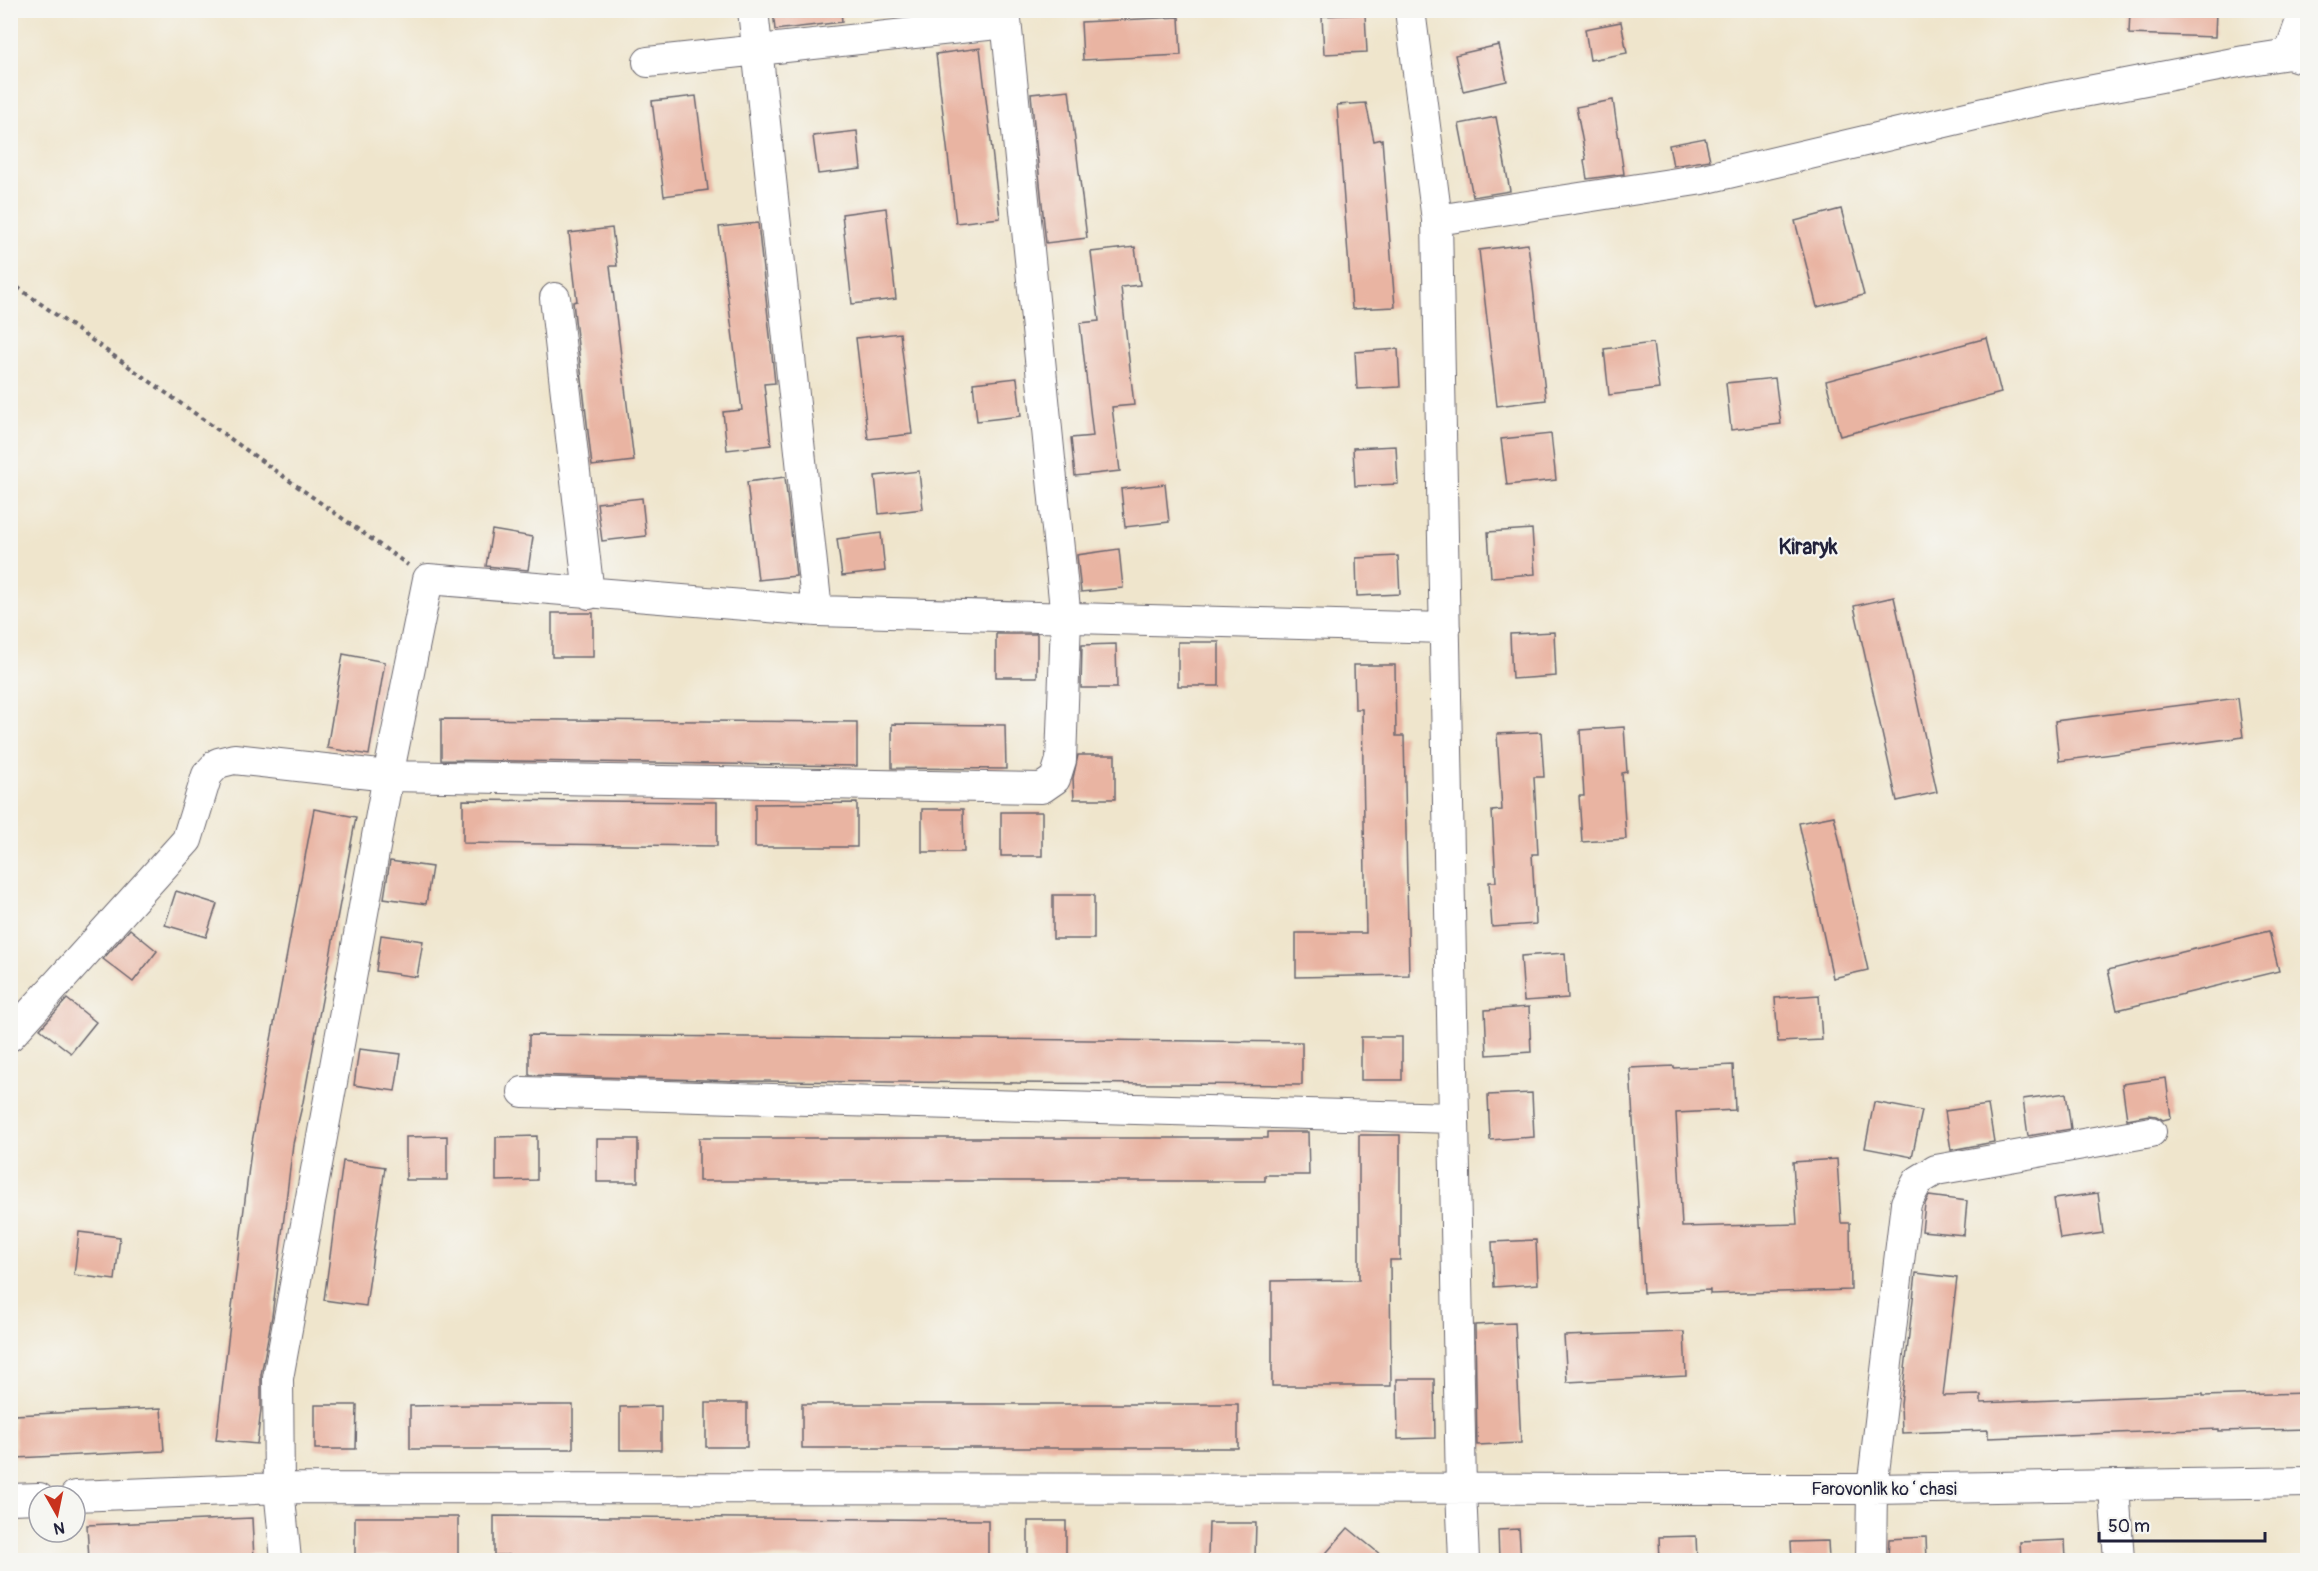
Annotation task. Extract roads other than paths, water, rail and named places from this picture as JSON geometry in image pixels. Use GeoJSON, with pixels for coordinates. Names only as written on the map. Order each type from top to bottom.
{"type":"FeatureCollection","features":[{"type":"Feature","properties":{"kind":"street"},"geometry":{"type":"LineString","coordinates":[[753,10],[817,611]]}},
{"type":"Feature","properties":{"kind":"street"},"geometry":{"type":"LineString","coordinates":[[1410,10],[1437,220],[1464,1560]]}},
{"type":"Feature","properties":{"kind":"street"},"geometry":{"type":"LineString","coordinates":[[1437,220],[1703,179],[2026,103],[2233,63],[2298,57],[2305,10]]}},
{"type":"Feature","properties":{"kind":"street"},"geometry":{"type":"LineString","coordinates":[[10,1036],[187,840],[207,775],[218,763],[234,759],[388,776],[1042,788],[1055,779],[1061,760],[1066,619],[1006,17],[648,62]]}},
{"type":"Feature","properties":{"kind":"street"},"geometry":{"type":"LineString","coordinates":[[555,298],[589,594]]}},
{"type":"Feature","properties":{"kind":"street"},"geometry":{"type":"LineString","coordinates":[[286,1560],[279,1488],[278,1378],[388,776],[428,579],[817,611],[1445,628]]}},
{"type":"Feature","properties":{"kind":"street"},"geometry":{"type":"LineString","coordinates":[[523,1092],[1454,1118]]}},
{"type":"Feature","properties":{"kind":"street"},"geometry":{"type":"LineString","coordinates":[[1871,1560],[1872,1489],[1906,1203],[1918,1181],[1936,1170],[2151,1132]]}},
{"type":"Feature","properties":{"kind":"street","name":"Farovonlik koʻchasi"},"geometry":{"type":"LineString","coordinates":[[87,1496],[279,1488],[1872,1489],[2114,1487],[2307,1482]]}},
{"type":"Feature","properties":{"kind":"street"},"geometry":{"type":"LineString","coordinates":[[2114,1487],[2119,1560]]}},
{"type":"Feature","properties":{"kind":"street"},"geometry":{"type":"LineString","coordinates":[[10,1499],[27,1498]]}},
{"type":"Feature","properties":{"kind":"district","name":"Kiraryk"},"geometry":{"type":"Point","coordinates":[1808,547]}}]}
